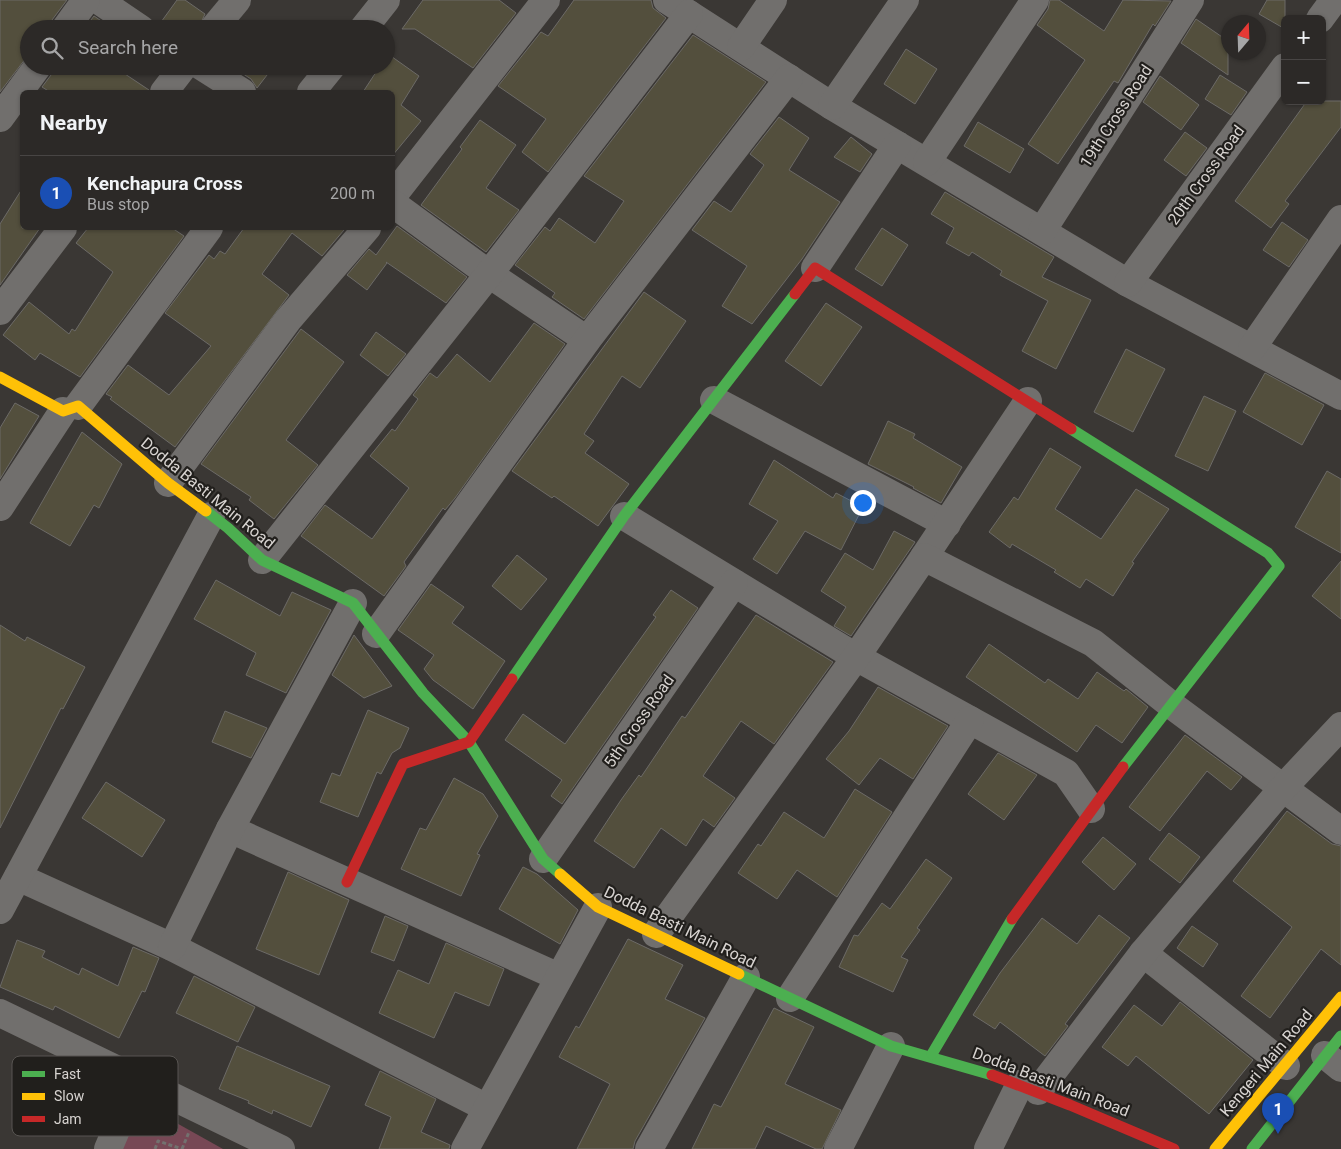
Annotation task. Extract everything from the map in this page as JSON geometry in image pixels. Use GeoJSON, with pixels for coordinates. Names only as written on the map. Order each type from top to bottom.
{"type":"FeatureCollection","features":[{"type":"Feature","properties":{"kind":"street"},"geometry":{"type":"LineString","coordinates":[[72,20],[86,0]]}},
{"type":"Feature","properties":{"kind":"street"},"geometry":{"type":"LineString","coordinates":[[98,0],[128,20]]}},
{"type":"Feature","properties":{"kind":"street"},"geometry":{"type":"LineString","coordinates":[[220,20],[237,0]]}},
{"type":"Feature","properties":{"kind":"street"},"geometry":{"type":"LineString","coordinates":[[370,20],[386,0]]}},
{"type":"Feature","properties":{"kind":"street"},"geometry":{"type":"LineString","coordinates":[[395,193],[546,0]]}},
{"type":"Feature","properties":{"kind":"street"},"geometry":{"type":"LineString","coordinates":[[740,47],[773,0]]}},
{"type":"Feature","properties":{"kind":"street"},"geometry":{"type":"LineString","coordinates":[[832,106],[905,0]]}},
{"type":"Feature","properties":{"kind":"street"},"geometry":{"type":"LineString","coordinates":[[927,162],[1035,0]]}},
{"type":"Feature","properties":{"kind":"street","name":"19th Cross Road"},"geometry":{"type":"LineString","coordinates":[[1042,232],[1190,0]]}},
{"type":"Feature","properties":{"kind":"street"},"geometry":{"type":"LineString","coordinates":[[1323,15],[1334,0]]}},
{"type":"Feature","properties":{"kind":"street"},"geometry":{"type":"LineString","coordinates":[[262,560],[489,274],[678,7],[832,106],[1128,283],[1341,396]]}},
{"type":"Feature","properties":{"kind":"street","name":"20th Cross Road"},"geometry":{"type":"LineString","coordinates":[[1128,283],[1281,73]]}},
{"type":"Feature","properties":{"kind":"street"},"geometry":{"type":"LineString","coordinates":[[20,90],[31,75]]}},
{"type":"Feature","properties":{"kind":"street"},"geometry":{"type":"LineString","coordinates":[[166,90],[177,75]]}},
{"type":"Feature","properties":{"kind":"street"},"geometry":{"type":"LineString","coordinates":[[215,75],[239,90]]}},
{"type":"Feature","properties":{"kind":"street"},"geometry":{"type":"LineString","coordinates":[[313,90],[325,75]]}},
{"type":"Feature","properties":{"kind":"street"},"geometry":{"type":"LineString","coordinates":[[376,634],[587,340],[789,78]]}},
{"type":"Feature","properties":{"kind":"street"},"geometry":{"type":"LineString","coordinates":[[0,118],[20,91]]}},
{"type":"Feature","properties":{"kind":"street"},"geometry":{"type":"LineString","coordinates":[[347,882],[403,764],[469,742],[624,516],[815,268],[897,145]]}},
{"type":"Feature","properties":{"kind":"street"},"geometry":{"type":"LineString","coordinates":[[395,205],[489,274],[587,340]]}},
{"type":"Feature","properties":{"kind":"street"},"geometry":{"type":"LineString","coordinates":[[1252,348],[1341,219]]}},
{"type":"Feature","properties":{"kind":"street"},"geometry":{"type":"LineString","coordinates":[[0,311],[61,230]]}},
{"type":"Feature","properties":{"kind":"street"},"geometry":{"type":"LineString","coordinates":[[0,507],[71,409],[207,230]]}},
{"type":"Feature","properties":{"kind":"street"},"geometry":{"type":"LineString","coordinates":[[168,483],[288,320],[365,230]]}},
{"type":"Feature","properties":{"kind":"street"},"geometry":{"type":"LineString","coordinates":[[815,268],[1268,553],[1279,566],[1170,704],[1020,905],[932,1054]]}},
{"type":"Feature","properties":{"kind":"street","name":"Dodda Basti Main Road"},"geometry":{"type":"LineString","coordinates":[[0,376],[71,409],[211,516],[262,560],[353,603],[423,694],[469,742],[543,859],[598,907],[891,1046],[932,1054],[1029,1088],[1174,1149]]}},
{"type":"Feature","properties":{"kind":"street"},"geometry":{"type":"LineString","coordinates":[[714,400],[947,524]]}},
{"type":"Feature","properties":{"kind":"street"},"geometry":{"type":"LineString","coordinates":[[656,934],[856,657],[1028,402]]}},
{"type":"Feature","properties":{"kind":"street"},"geometry":{"type":"LineString","coordinates":[[0,910],[211,516]]}},
{"type":"Feature","properties":{"kind":"street"},"geometry":{"type":"LineString","coordinates":[[624,516],[856,657],[1066,773],[1091,809]]}},
{"type":"Feature","properties":{"kind":"street"},"geometry":{"type":"LineString","coordinates":[[924,557],[1093,643],[1282,789],[1341,831]]}},
{"type":"Feature","properties":{"kind":"street","name":"5th Cross Road"},"geometry":{"type":"LineString","coordinates":[[543,859],[734,583]]}},
{"type":"Feature","properties":{"kind":"street"},"geometry":{"type":"LineString","coordinates":[[172,947],[230,829],[353,603]]}},
{"type":"Feature","properties":{"kind":"street"},"geometry":{"type":"LineString","coordinates":[[790,998],[970,720]]}},
{"type":"Feature","properties":{"kind":"street"},"geometry":{"type":"LineString","coordinates":[[988,1149],[1029,1088],[1282,789],[1341,726]]}},
{"type":"Feature","properties":{"kind":"street"},"geometry":{"type":"LineString","coordinates":[[230,829],[559,977]]}},
{"type":"Feature","properties":{"kind":"street"},"geometry":{"type":"LineString","coordinates":[[18,877],[172,947],[487,1108]]}},
{"type":"Feature","properties":{"kind":"street"},"geometry":{"type":"LineString","coordinates":[[466,1149],[598,907]]}},
{"type":"Feature","properties":{"kind":"street"},"geometry":{"type":"LineString","coordinates":[[1143,953],[1286,1066]]}},
{"type":"Feature","properties":{"kind":"street"},"geometry":{"type":"LineString","coordinates":[[649,1149],[746,977]]}},
{"type":"Feature","properties":{"kind":"street","name":"Kengeri Main Road"},"geometry":{"type":"LineString","coordinates":[[1215,1149],[1286,1066],[1341,997]]}},
{"type":"Feature","properties":{"kind":"street"},"geometry":{"type":"LineString","coordinates":[[0,1013],[87,1056]]}},
{"type":"Feature","properties":{"kind":"street"},"geometry":{"type":"LineString","coordinates":[[838,1149],[891,1046]]}},
{"type":"Feature","properties":{"kind":"street"},"geometry":{"type":"LineString","coordinates":[[1252,1149],[1336,1053]]}},
{"type":"Feature","properties":{"kind":"street"},"geometry":{"type":"LineString","coordinates":[[178,1100],[281,1149]]}},
{"type":"Feature","properties":{"kind":"street"},"geometry":{"type":"LineString","coordinates":[[108,1149],[114,1136]]}},
{"type":"Feature","properties":{"kind":"path"},"geometry":{"type":"LineString","coordinates":[[155,1149],[158,1141],[182,1149]]}},
{"type":"Feature","properties":{"kind":"shaded area"},"geometry":{"type":"Polygon","coordinates":[[[178,1124],[223,1149],[118,1149],[124,1136],[178,1136],[178,1124]]]}},
{"type":"Feature","properties":{"kind":"building"},"geometry":{"type":"Polygon","coordinates":[[[0,0],[67,0],[52,20],[20,20],[20,66],[0,92],[0,0]]]}},
{"type":"Feature","properties":{"kind":"building"},"geometry":{"type":"Polygon","coordinates":[[[177,0],[185,0],[205,14],[202,20],[163,20],[177,0]]]}},
{"type":"Feature","properties":{"kind":"building"},"geometry":{"type":"Polygon","coordinates":[[[423,0],[499,0],[516,13],[473,68],[415,29],[402,29],[423,0]]]}},
{"type":"Feature","properties":{"kind":"building"},"geometry":{"type":"Polygon","coordinates":[[[574,0],[651,0],[653,8],[666,18],[548,172],[522,152],[546,119],[498,86],[541,32],[548,36],[574,0]]]}},
{"type":"Feature","properties":{"kind":"building"},"geometry":{"type":"Polygon","coordinates":[[[1050,0],[1059,0],[1104,31],[1123,0],[1171,1],[1155,26],[1153,24],[1118,83],[1114,81],[1058,164],[1028,144],[1085,60],[1037,25],[1048,9],[1050,0]]]}},
{"type":"Feature","properties":{"kind":"building"},"geometry":{"type":"Polygon","coordinates":[[[1267,0],[1285,0],[1285,15],[1281,15],[1281,27],[1266,18],[1266,15],[1259,14],[1267,0]]]}},
{"type":"Feature","properties":{"kind":"building"},"geometry":{"type":"Polygon","coordinates":[[[94,16],[100,20],[91,20],[94,16]]]}},
{"type":"Feature","properties":{"kind":"building"},"geometry":{"type":"Polygon","coordinates":[[[1196,19],[1221,36],[1221,60],[1228,60],[1228,75],[1181,43],[1196,19]]]}},
{"type":"Feature","properties":{"kind":"building"},"geometry":{"type":"Polygon","coordinates":[[[693,35],[766,82],[584,319],[552,297],[555,293],[515,265],[545,227],[550,231],[559,218],[595,243],[624,201],[584,176],[693,35]]]}},
{"type":"Feature","properties":{"kind":"building"},"geometry":{"type":"Polygon","coordinates":[[[906,49],[937,69],[915,104],[884,84],[906,49]]]}},
{"type":"Feature","properties":{"kind":"building"},"geometry":{"type":"Polygon","coordinates":[[[395,59],[419,76],[401,105],[421,121],[395,152],[395,90],[364,90],[374,75],[395,75],[395,59]]]}},
{"type":"Feature","properties":{"kind":"building"},"geometry":{"type":"Polygon","coordinates":[[[51,75],[126,75],[149,90],[47,90],[42,87],[51,75]]]}},
{"type":"Feature","properties":{"kind":"building"},"geometry":{"type":"Polygon","coordinates":[[[245,75],[267,75],[257,88],[251,79],[245,75]]]}},
{"type":"Feature","properties":{"kind":"building"},"geometry":{"type":"Polygon","coordinates":[[[1220,75],[1247,92],[1231,115],[1205,99],[1220,75]]]}},
{"type":"Feature","properties":{"kind":"building"},"geometry":{"type":"Polygon","coordinates":[[[1160,76],[1199,105],[1181,130],[1143,102],[1160,76]]]}},
{"type":"Feature","properties":{"kind":"building"},"geometry":{"type":"Polygon","coordinates":[[[1326,101],[1341,101],[1341,127],[1285,201],[1289,204],[1271,228],[1235,201],[1304,105],[1326,105],[1326,101]]]}},
{"type":"Feature","properties":{"kind":"building"},"geometry":{"type":"Polygon","coordinates":[[[779,117],[809,138],[789,170],[840,202],[802,259],[752,324],[722,306],[747,266],[692,230],[714,201],[731,212],[764,165],[750,154],[779,117]]]}},
{"type":"Feature","properties":{"kind":"building"},"geometry":{"type":"Polygon","coordinates":[[[480,120],[516,145],[486,188],[519,210],[486,252],[421,205],[462,149],[460,147],[480,120]]]}},
{"type":"Feature","properties":{"kind":"building"},"geometry":{"type":"Polygon","coordinates":[[[978,122],[1024,149],[1010,173],[964,146],[978,122]]]}},
{"type":"Feature","properties":{"kind":"building"},"geometry":{"type":"Polygon","coordinates":[[[1185,132],[1207,148],[1186,176],[1164,160],[1185,132]]]}},
{"type":"Feature","properties":{"kind":"building"},"geometry":{"type":"Polygon","coordinates":[[[851,137],[872,154],[860,172],[834,157],[851,137]]]}},
{"type":"Feature","properties":{"kind":"building"},"geometry":{"type":"Polygon","coordinates":[[[20,192],[20,230],[39,230],[0,285],[0,224],[20,192]]]}},
{"type":"Feature","properties":{"kind":"building"},"geometry":{"type":"Polygon","coordinates":[[[945,192],[1054,257],[1042,277],[1091,300],[1056,369],[1022,351],[1048,301],[1000,275],[1002,271],[972,252],[969,256],[946,243],[954,228],[931,214],[945,192]]]}},
{"type":"Feature","properties":{"kind":"building"},"geometry":{"type":"Polygon","coordinates":[[[1282,222],[1308,240],[1289,267],[1263,250],[1282,222]]]}},
{"type":"Feature","properties":{"kind":"building"},"geometry":{"type":"Polygon","coordinates":[[[397,226],[467,277],[446,303],[386,262],[367,290],[347,275],[369,249],[376,255],[397,226]]]}},
{"type":"Feature","properties":{"kind":"building"},"geometry":{"type":"Polygon","coordinates":[[[882,228],[908,245],[882,286],[855,269],[882,228]]]}},
{"type":"Feature","properties":{"kind":"building"},"geometry":{"type":"Polygon","coordinates":[[[86,230],[175,230],[184,236],[80,377],[40,353],[35,360],[3,335],[29,302],[69,334],[72,329],[75,331],[113,272],[76,243],[86,230]]]}},
{"type":"Feature","properties":{"kind":"building"},"geometry":{"type":"Polygon","coordinates":[[[243,230],[344,230],[322,256],[292,233],[262,274],[289,295],[175,447],[110,399],[112,397],[106,394],[128,365],[169,395],[211,346],[165,313],[209,255],[214,259],[220,251],[225,254],[243,230]]]}},
{"type":"Feature","properties":{"kind":"building"},"geometry":{"type":"Polygon","coordinates":[[[644,292],[686,321],[640,388],[622,376],[584,434],[594,441],[585,453],[629,484],[598,526],[554,496],[552,498],[512,471],[644,292]]]}},
{"type":"Feature","properties":{"kind":"building"},"geometry":{"type":"Polygon","coordinates":[[[826,303],[862,327],[821,386],[785,361],[826,303]]]}},
{"type":"Feature","properties":{"kind":"building"},"geometry":{"type":"Polygon","coordinates":[[[534,323],[565,344],[455,498],[445,510],[443,508],[404,562],[406,566],[384,596],[301,536],[325,505],[372,539],[409,488],[370,456],[392,429],[395,431],[418,399],[413,395],[430,373],[437,378],[457,354],[490,382],[534,323]]]}},
{"type":"Feature","properties":{"kind":"building"},"geometry":{"type":"Polygon","coordinates":[[[301,329],[344,362],[286,440],[318,465],[274,519],[249,500],[251,497],[201,464],[301,329]]]}},
{"type":"Feature","properties":{"kind":"building"},"geometry":{"type":"Polygon","coordinates":[[[376,332],[406,354],[388,376],[360,355],[376,332]]]}},
{"type":"Feature","properties":{"kind":"building"},"geometry":{"type":"Polygon","coordinates":[[[1126,349],[1165,369],[1133,432],[1094,412],[1126,349]]]}},
{"type":"Feature","properties":{"kind":"building"},"geometry":{"type":"Polygon","coordinates":[[[1265,373],[1324,405],[1302,445],[1243,412],[1265,373]]]}},
{"type":"Feature","properties":{"kind":"building"},"geometry":{"type":"Polygon","coordinates":[[[1204,396],[1236,411],[1208,471],[1175,456],[1204,396]]]}},
{"type":"Feature","properties":{"kind":"building"},"geometry":{"type":"Polygon","coordinates":[[[15,403],[39,416],[0,479],[0,428],[15,403]]]}},
{"type":"Feature","properties":{"kind":"building"},"geometry":{"type":"Polygon","coordinates":[[[888,421],[915,434],[913,438],[962,467],[941,503],[868,464],[888,421]]]}},
{"type":"Feature","properties":{"kind":"building"},"geometry":{"type":"Polygon","coordinates":[[[82,432],[122,464],[99,508],[94,505],[70,546],[30,523],[82,432]]]}},
{"type":"Feature","properties":{"kind":"building"},"geometry":{"type":"Polygon","coordinates":[[[1050,448],[1081,467],[1055,509],[1101,539],[1136,489],[1169,509],[1132,562],[1134,563],[1113,596],[1086,579],[1080,588],[1054,572],[1056,570],[1012,544],[1010,548],[989,532],[1014,497],[1018,500],[1050,448]]]}},
{"type":"Feature","properties":{"kind":"building"},"geometry":{"type":"Polygon","coordinates":[[[774,460],[833,498],[836,493],[863,507],[841,550],[805,531],[777,574],[753,559],[778,521],[749,504],[774,460]]]}},
{"type":"Feature","properties":{"kind":"building"},"geometry":{"type":"Polygon","coordinates":[[[1327,471],[1341,479],[1341,553],[1295,527],[1327,471]]]}},
{"type":"Feature","properties":{"kind":"building"},"geometry":{"type":"Polygon","coordinates":[[[894,531],[915,542],[851,636],[834,626],[846,607],[821,591],[845,553],[873,570],[894,531]]]}},
{"type":"Feature","properties":{"kind":"building"},"geometry":{"type":"Polygon","coordinates":[[[517,555],[547,579],[521,610],[492,586],[517,555]]]}},
{"type":"Feature","properties":{"kind":"building"},"geometry":{"type":"Polygon","coordinates":[[[1341,561],[1341,619],[1312,596],[1341,561]]]}},
{"type":"Feature","properties":{"kind":"building"},"geometry":{"type":"Polygon","coordinates":[[[216,580],[280,616],[292,592],[331,610],[286,693],[246,675],[256,653],[194,619],[216,580]]]}},
{"type":"Feature","properties":{"kind":"building"},"geometry":{"type":"Polygon","coordinates":[[[431,584],[464,607],[452,623],[505,661],[473,709],[433,680],[424,669],[434,655],[398,630],[431,584]]]}},
{"type":"Feature","properties":{"kind":"building"},"geometry":{"type":"Polygon","coordinates":[[[671,590],[698,608],[562,804],[551,796],[562,780],[505,740],[523,714],[565,744],[656,617],[653,615],[671,590]]]}},
{"type":"Feature","properties":{"kind":"building"},"geometry":{"type":"Polygon","coordinates":[[[756,615],[833,662],[774,744],[741,721],[703,776],[735,798],[714,827],[703,819],[686,846],[661,828],[634,868],[594,841],[639,775],[641,777],[682,716],[685,718],[756,615]]]}},
{"type":"Feature","properties":{"kind":"building"},"geometry":{"type":"Polygon","coordinates":[[[0,625],[25,641],[27,637],[85,667],[63,709],[61,708],[0,828],[0,625]]]}},
{"type":"Feature","properties":{"kind":"building"},"geometry":{"type":"Polygon","coordinates":[[[354,635],[392,686],[364,698],[332,675],[354,635]]]}},
{"type":"Feature","properties":{"kind":"building"},"geometry":{"type":"Polygon","coordinates":[[[989,644],[1045,683],[1048,679],[1078,699],[1097,672],[1124,691],[1126,689],[1148,707],[1122,743],[1096,725],[1077,752],[966,677],[989,644]]]}},
{"type":"Feature","properties":{"kind":"building"},"geometry":{"type":"Polygon","coordinates":[[[878,687],[948,726],[913,779],[880,758],[859,785],[826,759],[849,731],[878,687]]]}},
{"type":"Feature","properties":{"kind":"building"},"geometry":{"type":"Polygon","coordinates":[[[368,710],[409,728],[400,748],[392,753],[381,774],[377,772],[358,817],[320,802],[332,773],[340,776],[368,710]]]}},
{"type":"Feature","properties":{"kind":"building"},"geometry":{"type":"Polygon","coordinates":[[[225,711],[267,728],[251,758],[212,742],[225,711]]]}},
{"type":"Feature","properties":{"kind":"building"},"geometry":{"type":"Polygon","coordinates":[[[1185,735],[1242,777],[1231,790],[1207,771],[1160,831],[1129,807],[1185,735]]]}},
{"type":"Feature","properties":{"kind":"building"},"geometry":{"type":"Polygon","coordinates":[[[998,753],[1037,775],[1004,820],[968,794],[998,753]]]}},
{"type":"Feature","properties":{"kind":"building"},"geometry":{"type":"Polygon","coordinates":[[[454,778],[483,794],[498,816],[477,854],[480,855],[461,896],[401,869],[420,828],[426,830],[454,778]]]}},
{"type":"Feature","properties":{"kind":"building"},"geometry":{"type":"Polygon","coordinates":[[[106,782],[165,820],[142,857],[82,818],[106,782]]]}},
{"type":"Feature","properties":{"kind":"building"},"geometry":{"type":"Polygon","coordinates":[[[855,789],[892,812],[837,897],[797,870],[777,899],[738,873],[758,844],[761,846],[784,812],[824,838],[855,789]]]}},
{"type":"Feature","properties":{"kind":"building"},"geometry":{"type":"Polygon","coordinates":[[[1287,811],[1332,844],[1341,846],[1341,965],[1321,949],[1270,1018],[1241,996],[1292,927],[1233,881],[1287,811]]]}},
{"type":"Feature","properties":{"kind":"building"},"geometry":{"type":"Polygon","coordinates":[[[1169,833],[1200,857],[1180,883],[1149,859],[1169,833]]]}},
{"type":"Feature","properties":{"kind":"building"},"geometry":{"type":"Polygon","coordinates":[[[1103,837],[1136,864],[1114,890],[1082,862],[1103,837]]]}},
{"type":"Feature","properties":{"kind":"building"},"geometry":{"type":"Polygon","coordinates":[[[926,859],[952,878],[917,928],[920,930],[901,957],[908,960],[893,992],[839,967],[854,935],[858,936],[882,903],[890,909],[926,859]]]}},
{"type":"Feature","properties":{"kind":"building"},"geometry":{"type":"Polygon","coordinates":[[[523,867],[537,874],[578,910],[560,944],[499,909],[523,867]]]}},
{"type":"Feature","properties":{"kind":"building"},"geometry":{"type":"Polygon","coordinates":[[[288,872],[349,900],[319,975],[256,949],[288,872]]]}},
{"type":"Feature","properties":{"kind":"building"},"geometry":{"type":"Polygon","coordinates":[[[1099,915],[1130,938],[1065,1024],[1068,1026],[1045,1056],[1000,1022],[995,1029],[973,1015],[1000,973],[1042,918],[1077,944],[1099,915]]]}},
{"type":"Feature","properties":{"kind":"building"},"geometry":{"type":"Polygon","coordinates":[[[385,916],[408,926],[394,961],[371,952],[385,916]]]}},
{"type":"Feature","properties":{"kind":"building"},"geometry":{"type":"Polygon","coordinates":[[[1192,926],[1218,944],[1203,967],[1177,948],[1192,926]]]}},
{"type":"Feature","properties":{"kind":"building"},"geometry":{"type":"Polygon","coordinates":[[[628,939],[683,965],[665,999],[705,1018],[635,1141],[633,1149],[577,1149],[610,1084],[559,1057],[576,1026],[579,1028],[628,939]]]}},
{"type":"Feature","properties":{"kind":"building"},"geometry":{"type":"Polygon","coordinates":[[[17,940],[45,951],[42,957],[79,975],[82,968],[118,986],[133,947],[159,958],[145,992],[142,991],[119,1038],[55,1006],[53,1010],[0,987],[17,940]]]}},
{"type":"Feature","properties":{"kind":"building"},"geometry":{"type":"Polygon","coordinates":[[[446,943],[504,969],[489,1006],[455,992],[434,1038],[379,1013],[398,970],[429,984],[446,943]]]}},
{"type":"Feature","properties":{"kind":"building"},"geometry":{"type":"Polygon","coordinates":[[[194,976],[255,1007],[238,1042],[176,1013],[194,976]]]}},
{"type":"Feature","properties":{"kind":"building"},"geometry":{"type":"Polygon","coordinates":[[[1180,1002],[1253,1060],[1209,1114],[1136,1056],[1128,1066],[1102,1047],[1134,1005],[1162,1026],[1180,1002]]]}},
{"type":"Feature","properties":{"kind":"building"},"geometry":{"type":"Polygon","coordinates":[[[774,1008],[814,1027],[785,1084],[841,1110],[822,1149],[816,1149],[766,1126],[755,1149],[692,1149],[714,1104],[721,1107],[774,1008]]]}},
{"type":"Feature","properties":{"kind":"building"},"geometry":{"type":"Polygon","coordinates":[[[237,1046],[330,1086],[311,1127],[273,1110],[272,1114],[248,1103],[249,1101],[219,1089],[237,1046]]]}},
{"type":"Feature","properties":{"kind":"building"},"geometry":{"type":"Polygon","coordinates":[[[380,1071],[436,1099],[421,1132],[450,1145],[449,1149],[379,1149],[391,1117],[365,1105],[380,1071]]]}},
{"type":"Feature","properties":{"kind":"traffic: fast"},"geometry":{"type":"LineString","coordinates":[[512,679],[624,516],[795,294]]}},
{"type":"Feature","properties":{"kind":"traffic: fast"},"geometry":{"type":"LineString","coordinates":[[1071,429],[1268,553],[1279,566],[1123,767]]}},
{"type":"Feature","properties":{"kind":"traffic: fast"},"geometry":{"type":"LineString","coordinates":[[206,511],[228,528],[262,560],[353,603],[423,693],[469,742],[543,859],[560,874]]}},
{"type":"Feature","properties":{"kind":"traffic: fast"},"geometry":{"type":"LineString","coordinates":[[932,1054],[1012,919]]}},
{"type":"Feature","properties":{"kind":"traffic: fast"},"geometry":{"type":"LineString","coordinates":[[739,974],[891,1046],[992,1075]]}},
{"type":"Feature","properties":{"kind":"traffic: fast"},"geometry":{"type":"LineString","coordinates":[[1252,1149],[1341,1036]]}},
{"type":"Feature","properties":{"kind":"traffic: slow"},"geometry":{"type":"LineString","coordinates":[[0,377],[63,411],[78,406],[168,483],[206,511]]}},
{"type":"Feature","properties":{"kind":"traffic: slow"},"geometry":{"type":"LineString","coordinates":[[560,874],[598,907],[739,974]]}},
{"type":"Feature","properties":{"kind":"traffic: slow"},"geometry":{"type":"LineString","coordinates":[[1215,1149],[1341,997]]}},
{"type":"Feature","properties":{"kind":"traffic: jam"},"geometry":{"type":"LineString","coordinates":[[795,294],[815,268],[1071,429]]}},
{"type":"Feature","properties":{"kind":"traffic: jam"},"geometry":{"type":"LineString","coordinates":[[347,882],[403,764],[469,742],[512,679]]}},
{"type":"Feature","properties":{"kind":"traffic: jam"},"geometry":{"type":"LineString","coordinates":[[1012,919],[1123,767]]}},
{"type":"Feature","properties":{"kind":"traffic: jam"},"geometry":{"type":"LineString","coordinates":[[992,1075],[1070,1105],[1174,1149]]}},
{"type":"Feature","properties":{"kind":"place","name":"Kenchapura Cross"},"geometry":{"type":"Point","coordinates":[1278,1134]}}]}
